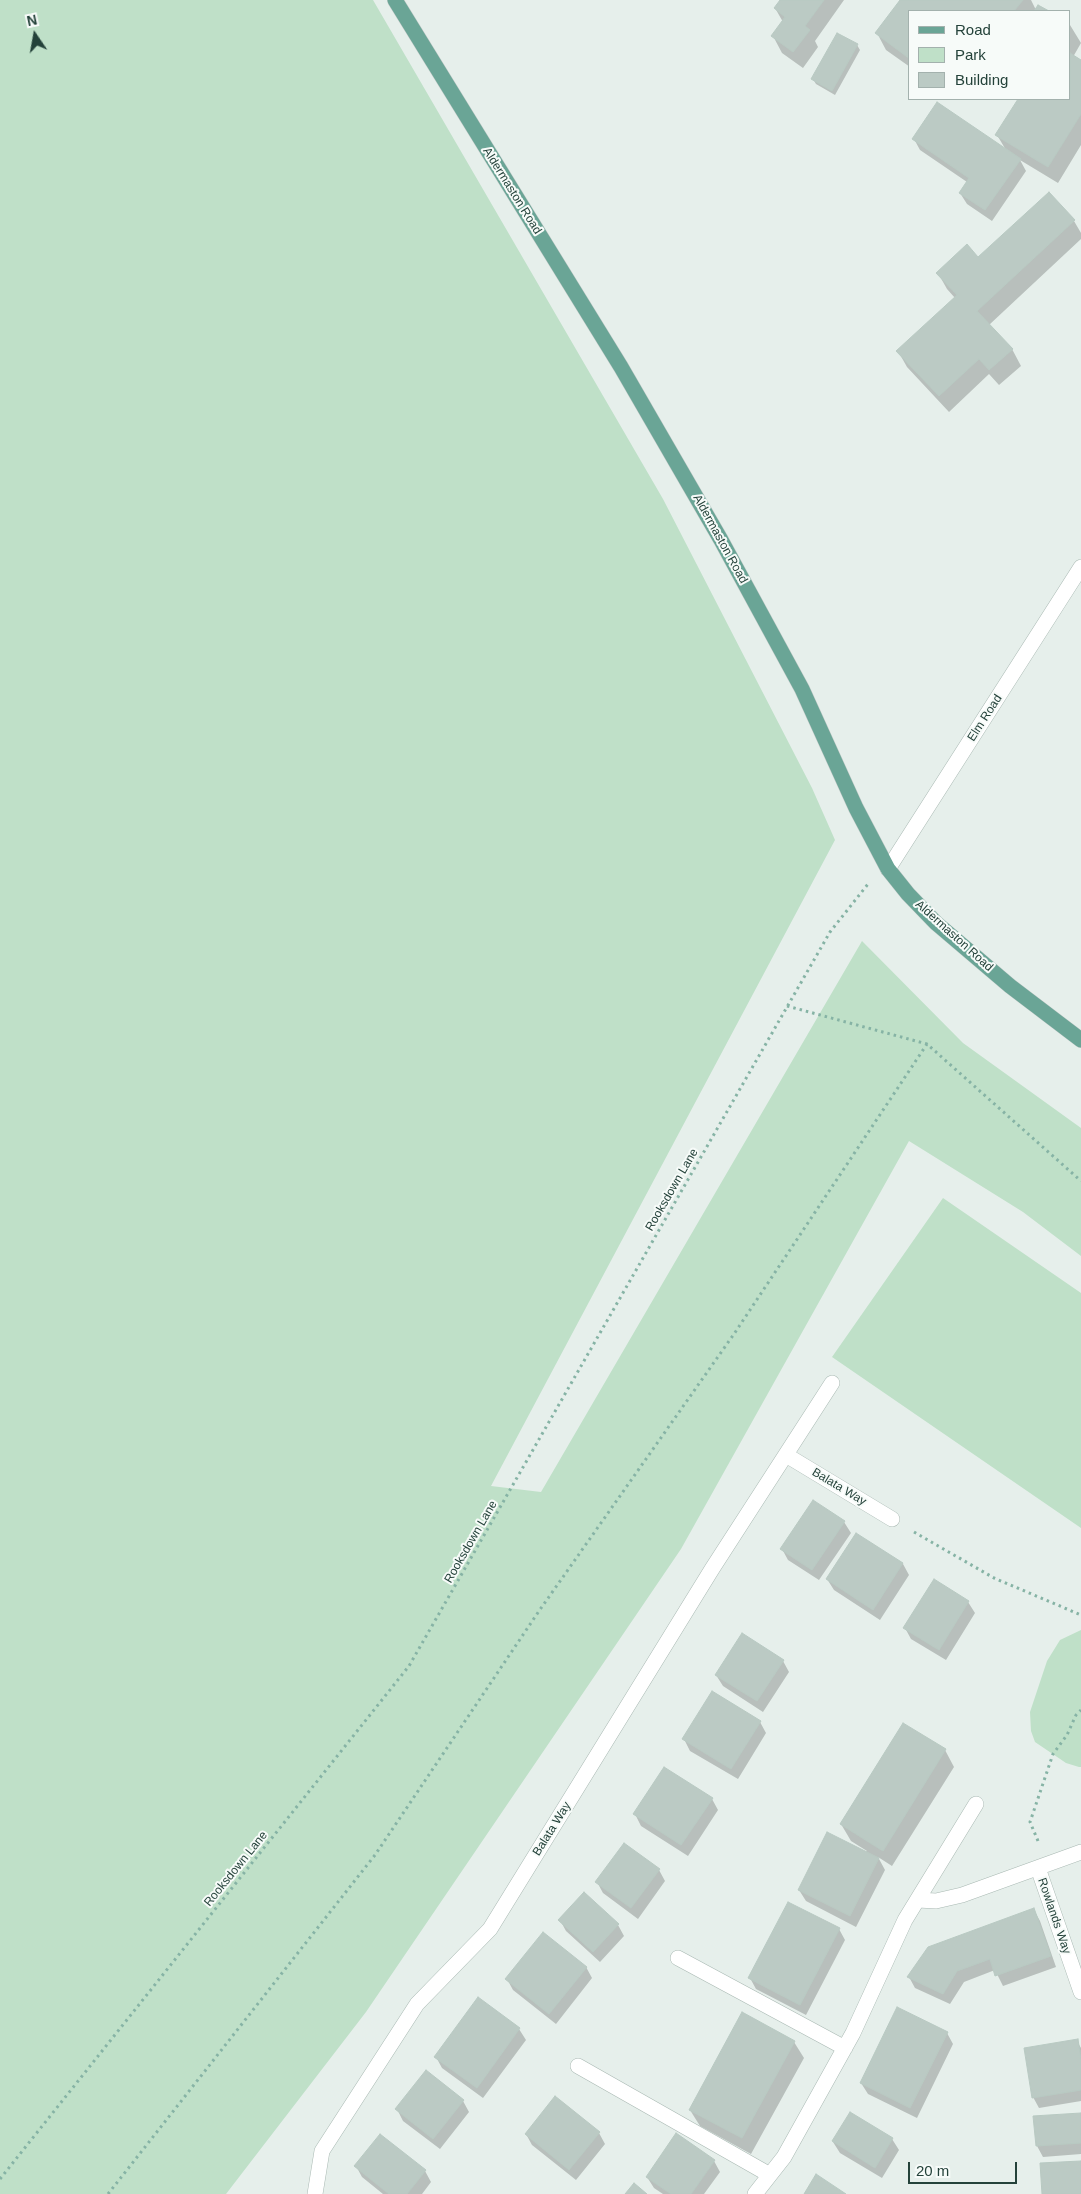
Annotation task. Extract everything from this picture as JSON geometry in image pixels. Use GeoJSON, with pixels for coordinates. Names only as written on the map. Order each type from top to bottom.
{"type":"FeatureCollection","features":[{"type":"Feature","properties":{"kind":"main road","name":"Aldermaston Road"},"geometry":{"type":"LineString","coordinates":[[394,0],[621,367],[721,540],[802,689],[860,816],[888,869],[908,894],[936,923],[1010,986],[1081,1040]]}},
{"type":"Feature","properties":{"kind":"street","name":"Elm Road"},"geometry":{"type":"LineString","coordinates":[[888,869],[1081,567]]}},
{"type":"Feature","properties":{"kind":"street","name":"Balata Way"},"geometry":{"type":"LineString","coordinates":[[316,2194],[322,2151],[418,2004],[490,1929],[707,1578],[832,1383]]}},
{"type":"Feature","properties":{"kind":"street","name":"Balata Way"},"geometry":{"type":"LineString","coordinates":[[786,1455],[892,1520]]}},
{"type":"Feature","properties":{"kind":"street"},"geometry":{"type":"LineString","coordinates":[[755,2194],[784,2157],[844,2048],[905,1920],[976,1804]]}},
{"type":"Feature","properties":{"kind":"street"},"geometry":{"type":"LineString","coordinates":[[918,1900],[936,1901],[962,1895],[1081,1852]]}},
{"type":"Feature","properties":{"kind":"street","name":"Rowlands Way"},"geometry":{"type":"LineString","coordinates":[[1042,1866],[1081,1992]]}},
{"type":"Feature","properties":{"kind":"street"},"geometry":{"type":"LineString","coordinates":[[678,1958],[844,2048]]}},
{"type":"Feature","properties":{"kind":"street"},"geometry":{"type":"LineString","coordinates":[[578,2066],[770,2175]]}},
{"type":"Feature","properties":{"kind":"path","name":"Rooksdown Lane"},"geometry":{"type":"LineString","coordinates":[[0,2178],[410,1666],[830,932],[865,886],[888,869]]}},
{"type":"Feature","properties":{"kind":"path"},"geometry":{"type":"LineString","coordinates":[[787,1006],[927,1044],[1081,1181]]}},
{"type":"Feature","properties":{"kind":"path"},"geometry":{"type":"LineString","coordinates":[[108,2194],[375,1855],[539,1611],[734,1334],[927,1044]]}},
{"type":"Feature","properties":{"kind":"path"},"geometry":{"type":"LineString","coordinates":[[892,1520],[994,1578],[1081,1615]]}},
{"type":"Feature","properties":{"kind":"path"},"geometry":{"type":"LineString","coordinates":[[1042,1866],[1030,1822],[1053,1754],[1067,1734],[1076,1715],[1081,1710]]}},
{"type":"Feature","properties":{"kind":"green space"},"geometry":{"type":"Polygon","coordinates":[[[0,0],[373,0],[663,499],[812,788],[835,840],[491,1486],[541,1492],[862,941],[963,1043],[1081,1128],[1081,1256],[1023,1212],[909,1141],[681,1549],[366,2012],[226,2194],[0,2194],[0,0]]]}},
{"type":"Feature","properties":{"kind":"green space"},"geometry":{"type":"Polygon","coordinates":[[[943,1198],[1081,1293],[1081,1528],[832,1357],[943,1198]]]}},
{"type":"Feature","properties":{"kind":"green space"},"geometry":{"type":"Polygon","coordinates":[[[1081,1630],[1081,1767],[1079,1767],[1066,1763],[1035,1742],[1031,1731],[1030,1712],[1047,1661],[1060,1640],[1081,1630]]]}},
{"type":"Feature","properties":{"kind":"building"},"geometry":{"type":"Polygon","coordinates":[[[780,0],[824,0],[805,26],[810,30],[793,52],[771,36],[785,17],[774,8],[780,0]]]}},
{"type":"Feature","properties":{"kind":"building"},"geometry":{"type":"Polygon","coordinates":[[[900,0],[1023,0],[1015,10],[908,10],[908,58],[875,33],[900,0]]]}},
{"type":"Feature","properties":{"kind":"building"},"geometry":{"type":"Polygon","coordinates":[[[1038,5],[1047,10],[1035,10],[1038,5]]]}},
{"type":"Feature","properties":{"kind":"building"},"geometry":{"type":"Polygon","coordinates":[[[837,33],[858,44],[832,91],[811,79],[837,33]]]}},
{"type":"Feature","properties":{"kind":"building"},"geometry":{"type":"Polygon","coordinates":[[[1071,54],[1081,60],[1081,114],[1048,167],[995,135],[1017,100],[1071,100],[1071,54]]]}},
{"type":"Feature","properties":{"kind":"building"},"geometry":{"type":"Polygon","coordinates":[[[937,102],[1021,159],[985,210],[959,193],[969,178],[912,139],[937,102]]]}},
{"type":"Feature","properties":{"kind":"building"},"geometry":{"type":"Polygon","coordinates":[[[1049,192],[1075,220],[977,311],[1013,349],[989,370],[979,359],[939,396],[896,351],[957,295],[936,273],[967,244],[978,257],[1049,192]]]}},
{"type":"Feature","properties":{"kind":"building"},"geometry":{"type":"Polygon","coordinates":[[[813,1500],[845,1521],[812,1570],[780,1549],[813,1500]]]}},
{"type":"Feature","properties":{"kind":"building"},"geometry":{"type":"Polygon","coordinates":[[[856,1533],[903,1563],[873,1610],[826,1579],[856,1533]]]}},
{"type":"Feature","properties":{"kind":"building"},"geometry":{"type":"Polygon","coordinates":[[[934,1579],[969,1601],[939,1650],[903,1628],[934,1579]]]}},
{"type":"Feature","properties":{"kind":"building"},"geometry":{"type":"Polygon","coordinates":[[[742,1633],[784,1660],[757,1701],[715,1675],[742,1633]]]}},
{"type":"Feature","properties":{"kind":"building"},"geometry":{"type":"Polygon","coordinates":[[[712,1691],[761,1721],[731,1769],[682,1739],[712,1691]]]}},
{"type":"Feature","properties":{"kind":"building"},"geometry":{"type":"Polygon","coordinates":[[[903,1723],[946,1749],[883,1851],[840,1824],[903,1723]]]}},
{"type":"Feature","properties":{"kind":"building"},"geometry":{"type":"Polygon","coordinates":[[[664,1767],[713,1798],[681,1845],[633,1814],[664,1767]]]}},
{"type":"Feature","properties":{"kind":"building"},"geometry":{"type":"Polygon","coordinates":[[[827,1832],[879,1858],[850,1916],[798,1890],[827,1832]]]}},
{"type":"Feature","properties":{"kind":"building"},"geometry":{"type":"Polygon","coordinates":[[[624,1843],[660,1869],[631,1908],[595,1882],[624,1843]]]}},
{"type":"Feature","properties":{"kind":"building"},"geometry":{"type":"Polygon","coordinates":[[[584,1892],[619,1924],[593,1952],[558,1920],[584,1892]]]}},
{"type":"Feature","properties":{"kind":"building"},"geometry":{"type":"Polygon","coordinates":[[[788,1902],[840,1928],[800,2005],[748,1978],[788,1902]]]}},
{"type":"Feature","properties":{"kind":"building"},"geometry":{"type":"Polygon","coordinates":[[[1034,1908],[1051,1956],[995,1976],[990,1959],[957,1971],[943,1994],[907,1977],[928,1947],[1034,1908]]]}},
{"type":"Feature","properties":{"kind":"building"},"geometry":{"type":"Polygon","coordinates":[[[543,1932],[587,1967],[549,2014],[505,1979],[543,1932]]]}},
{"type":"Feature","properties":{"kind":"building"},"geometry":{"type":"Polygon","coordinates":[[[478,1997],[520,2028],[477,2088],[434,2057],[478,1997]]]}},
{"type":"Feature","properties":{"kind":"building"},"geometry":{"type":"Polygon","coordinates":[[[897,2007],[948,2032],[910,2108],[860,2083],[897,2007]]]}},
{"type":"Feature","properties":{"kind":"building"},"geometry":{"type":"Polygon","coordinates":[[[742,2012],[795,2041],[742,2138],[689,2110],[742,2012]]]}},
{"type":"Feature","properties":{"kind":"building"},"geometry":{"type":"Polygon","coordinates":[[[1078,2039],[1081,2060],[1081,2090],[1032,2098],[1024,2048],[1078,2039]]]}},
{"type":"Feature","properties":{"kind":"building"},"geometry":{"type":"Polygon","coordinates":[[[426,2070],[464,2100],[433,2139],[395,2109],[426,2070]]]}},
{"type":"Feature","properties":{"kind":"building"},"geometry":{"type":"Polygon","coordinates":[[[555,2096],[600,2132],[569,2170],[525,2134],[555,2096]]]}},
{"type":"Feature","properties":{"kind":"building"},"geometry":{"type":"Polygon","coordinates":[[[850,2112],[893,2138],[875,2168],[832,2141],[850,2112]]]}},
{"type":"Feature","properties":{"kind":"building"},"geometry":{"type":"Polygon","coordinates":[[[1081,2113],[1081,2143],[1036,2146],[1033,2116],[1081,2113]]]}},
{"type":"Feature","properties":{"kind":"building"},"geometry":{"type":"Polygon","coordinates":[[[676,2133],[715,2160],[691,2194],[671,2194],[646,2177],[676,2133]]]}},
{"type":"Feature","properties":{"kind":"building"},"geometry":{"type":"Polygon","coordinates":[[[380,2134],[426,2170],[407,2194],[389,2194],[354,2166],[380,2134]]]}},
{"type":"Feature","properties":{"kind":"building"},"geometry":{"type":"Polygon","coordinates":[[[1081,2161],[1081,2194],[1042,2194],[1040,2163],[1081,2161]]]}},
{"type":"Feature","properties":{"kind":"building"},"geometry":{"type":"Polygon","coordinates":[[[816,2174],[846,2194],[804,2194],[816,2174]]]}},
{"type":"Feature","properties":{"kind":"building"},"geometry":{"type":"Polygon","coordinates":[[[634,2183],[647,2194],[625,2194],[634,2183]]]}}]}
